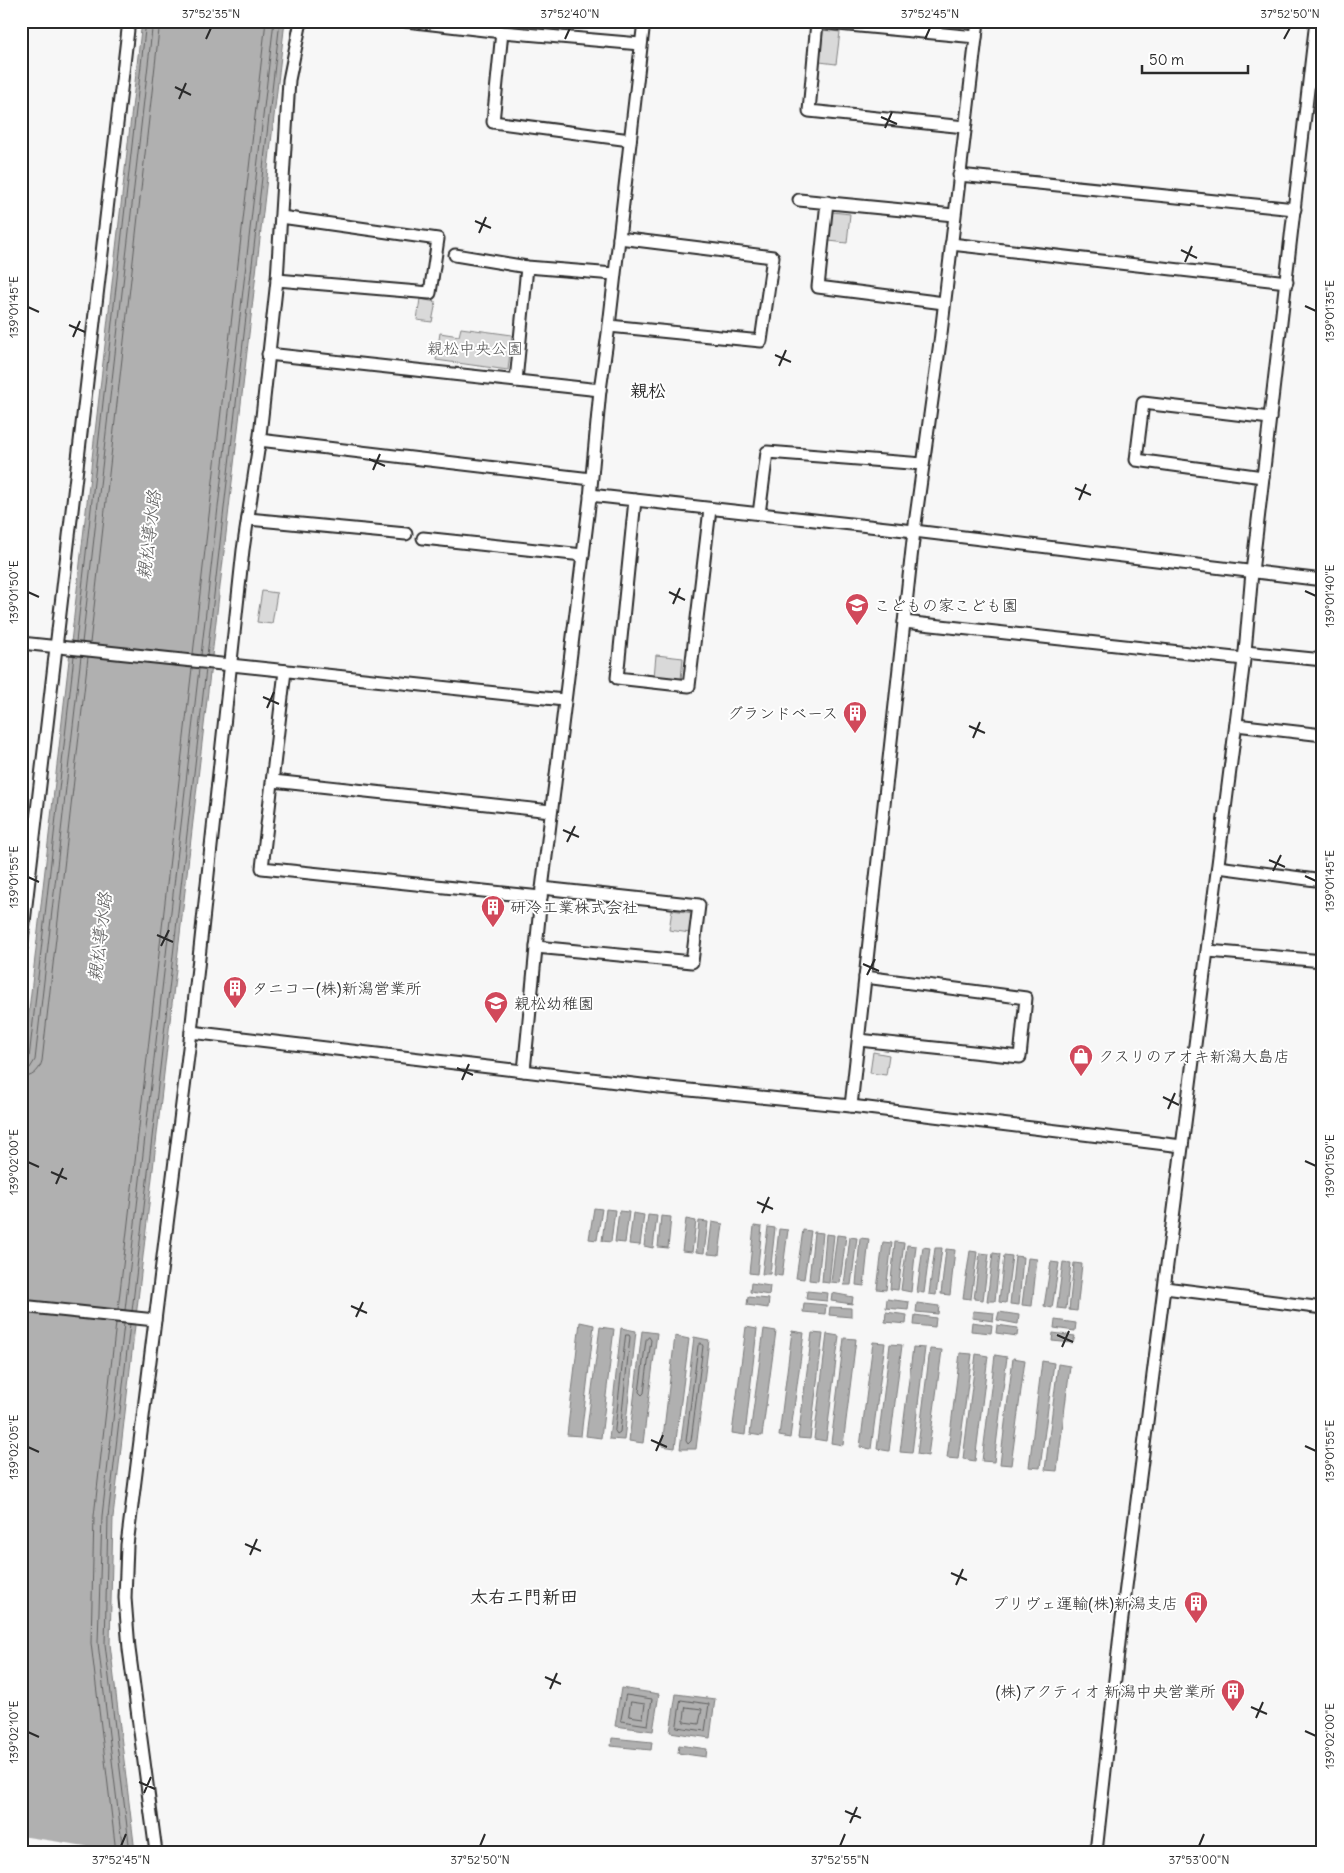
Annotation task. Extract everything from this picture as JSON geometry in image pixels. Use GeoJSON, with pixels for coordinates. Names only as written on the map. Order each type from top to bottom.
{"type":"FeatureCollection","features":[{"type":"Feature","properties":{"kind":"street"},"geometry":{"type":"LineString","coordinates":[[21,948],[60,647],[129,21]]}},
{"type":"Feature","properties":{"kind":"street"},"geometry":{"type":"LineString","coordinates":[[156,1852],[129,1649],[125,1598],[127,1545],[191,1032],[230,666],[278,280],[289,80],[301,21]]}},
{"type":"Feature","properties":{"kind":"street"},"geometry":{"type":"LineString","coordinates":[[406,21],[502,32],[640,44]]}},
{"type":"Feature","properties":{"kind":"street"},"geometry":{"type":"LineString","coordinates":[[524,1071],[541,892],[583,555],[600,390],[644,21]]}},
{"type":"Feature","properties":{"kind":"street"},"geometry":{"type":"LineString","coordinates":[[851,1106],[914,531],[944,304],[978,21]]}},
{"type":"Feature","properties":{"kind":"street"},"geometry":{"type":"LineString","coordinates":[[1096,1852],[1120,1634],[1236,725],[1316,21]]}},
{"type":"Feature","properties":{"kind":"street"},"geometry":{"type":"LineString","coordinates":[[965,126],[809,111],[817,22],[976,37]]}},
{"type":"Feature","properties":{"kind":"street"},"geometry":{"type":"LineString","coordinates":[[502,32],[493,122],[630,140]]}},
{"type":"Feature","properties":{"kind":"street"},"geometry":{"type":"LineString","coordinates":[[959,175],[1295,209]]}},
{"type":"Feature","properties":{"kind":"street"},"geometry":{"type":"LineString","coordinates":[[798,200],[954,216]]}},
{"type":"Feature","properties":{"kind":"street"},"geometry":{"type":"LineString","coordinates":[[827,202],[818,287],[944,304]]}},
{"type":"Feature","properties":{"kind":"street"},"geometry":{"type":"LineString","coordinates":[[278,280],[430,292],[438,239],[281,217]]}},
{"type":"Feature","properties":{"kind":"street"},"geometry":{"type":"LineString","coordinates":[[609,326],[761,341],[773,257],[619,238]]}},
{"type":"Feature","properties":{"kind":"street"},"geometry":{"type":"LineString","coordinates":[[951,244],[1286,282]]}},
{"type":"Feature","properties":{"kind":"street"},"geometry":{"type":"LineString","coordinates":[[455,255],[527,267],[614,274]]}},
{"type":"Feature","properties":{"kind":"street"},"geometry":{"type":"LineString","coordinates":[[516,381],[527,267]]}},
{"type":"Feature","properties":{"kind":"street"},"geometry":{"type":"LineString","coordinates":[[268,354],[600,390]]}},
{"type":"Feature","properties":{"kind":"street"},"geometry":{"type":"LineString","coordinates":[[1263,477],[1136,460],[1143,403],[1270,418]]}},
{"type":"Feature","properties":{"kind":"street"},"geometry":{"type":"LineString","coordinates":[[259,440],[591,479]]}},
{"type":"Feature","properties":{"kind":"street"},"geometry":{"type":"LineString","coordinates":[[759,514],[767,452],[923,464]]}},
{"type":"Feature","properties":{"kind":"street"},"geometry":{"type":"LineString","coordinates":[[590,495],[914,531],[1323,580]]}},
{"type":"Feature","properties":{"kind":"street"},"geometry":{"type":"LineString","coordinates":[[635,500],[617,678],[688,686],[710,509]]}},
{"type":"Feature","properties":{"kind":"street"},"geometry":{"type":"LineString","coordinates":[[248,519],[406,534]]}},
{"type":"Feature","properties":{"kind":"street"},"geometry":{"type":"LineString","coordinates":[[423,538],[583,555]]}},
{"type":"Feature","properties":{"kind":"street"},"geometry":{"type":"LineString","coordinates":[[904,622],[1244,656],[1323,660]]}},
{"type":"Feature","properties":{"kind":"street"},"geometry":{"type":"LineString","coordinates":[[21,643],[564,700]]}},
{"type":"Feature","properties":{"kind":"street"},"geometry":{"type":"LineString","coordinates":[[285,671],[262,868],[698,905],[692,962],[536,947]]}},
{"type":"Feature","properties":{"kind":"street"},"geometry":{"type":"LineString","coordinates":[[1236,725],[1323,735]]}},
{"type":"Feature","properties":{"kind":"street"},"geometry":{"type":"LineString","coordinates":[[272,781],[551,811]]}},
{"type":"Feature","properties":{"kind":"street"},"geometry":{"type":"LineString","coordinates":[[1218,867],[1323,881]]}},
{"type":"Feature","properties":{"kind":"street"},"geometry":{"type":"LineString","coordinates":[[1208,951],[1323,961]]}},
{"type":"Feature","properties":{"kind":"street"},"geometry":{"type":"LineString","coordinates":[[858,1040],[1020,1057],[1026,998],[865,977]]}},
{"type":"Feature","properties":{"kind":"street"},"geometry":{"type":"LineString","coordinates":[[191,1032],[524,1071],[851,1106],[1182,1146]]}},
{"type":"Feature","properties":{"kind":"street"},"geometry":{"type":"LineString","coordinates":[[1165,1288],[1323,1308]]}},
{"type":"Feature","properties":{"kind":"street"},"geometry":{"type":"LineString","coordinates":[[21,1306],[155,1320]]}},
{"type":"Feature","properties":{"kind":"green space"},"geometry":{"type":"Polygon","coordinates":[[[823,30],[840,32],[836,64],[820,62],[823,30]]]}},
{"type":"Feature","properties":{"kind":"green space"},"geometry":{"type":"Polygon","coordinates":[[[832,212],[850,214],[847,243],[829,241],[832,212]]]}},
{"type":"Feature","properties":{"kind":"green space"},"geometry":{"type":"Polygon","coordinates":[[[420,299],[436,302],[432,322],[417,320],[420,299]]]}},
{"type":"Feature","properties":{"kind":"green space","name":"親松中央公園"},"geometry":{"type":"Polygon","coordinates":[[[461,328],[512,335],[508,370],[436,360],[440,333],[459,336],[461,328]]]}},
{"type":"Feature","properties":{"kind":"green space"},"geometry":{"type":"Polygon","coordinates":[[[262,591],[277,593],[272,624],[257,622],[262,591]]]}},
{"type":"Feature","properties":{"kind":"green space"},"geometry":{"type":"Polygon","coordinates":[[[656,655],[683,658],[681,680],[654,677],[656,655]]]}},
{"type":"Feature","properties":{"kind":"green space"},"geometry":{"type":"Polygon","coordinates":[[[672,910],[693,913],[690,933],[669,930],[672,910]]]}},
{"type":"Feature","properties":{"kind":"green space"},"geometry":{"type":"Polygon","coordinates":[[[873,1052],[889,1055],[886,1075],[870,1073],[873,1052]]]}},
{"type":"Feature","properties":{"kind":"water","name":"親松導水路"},"geometry":{"type":"Polygon","coordinates":[[[142,21],[285,21],[113,1517],[110,1644],[135,1852],[21,1852],[21,1080],[142,21]]]}},
{"type":"Feature","properties":{"kind":"water"},"geometry":{"type":"Polygon","coordinates":[[[594,1208],[602,1209],[597,1240],[589,1239],[594,1208]]]}},
{"type":"Feature","properties":{"kind":"water"},"geometry":{"type":"Polygon","coordinates":[[[606,1209],[615,1210],[611,1242],[602,1241],[606,1209]]]}},
{"type":"Feature","properties":{"kind":"water"},"geometry":{"type":"Polygon","coordinates":[[[619,1211],[629,1212],[625,1243],[615,1242],[619,1211]]]}},
{"type":"Feature","properties":{"kind":"water"},"geometry":{"type":"Polygon","coordinates":[[[633,1213],[644,1215],[640,1245],[629,1244],[633,1213]]]}},
{"type":"Feature","properties":{"kind":"water"},"geometry":{"type":"Polygon","coordinates":[[[648,1215],[657,1216],[653,1248],[644,1246],[648,1215]]]}},
{"type":"Feature","properties":{"kind":"water"},"geometry":{"type":"Polygon","coordinates":[[[661,1216],[671,1217],[668,1248],[658,1247],[661,1216]]]}},
{"type":"Feature","properties":{"kind":"water"},"geometry":{"type":"Polygon","coordinates":[[[686,1219],[696,1221],[692,1252],[682,1251],[686,1219]]]}},
{"type":"Feature","properties":{"kind":"water"},"geometry":{"type":"Polygon","coordinates":[[[699,1221],[708,1222],[704,1253],[696,1252],[699,1221]]]}},
{"type":"Feature","properties":{"kind":"water"},"geometry":{"type":"Polygon","coordinates":[[[712,1222],[723,1224],[719,1255],[708,1254],[712,1222]]]}},
{"type":"Feature","properties":{"kind":"water"},"geometry":{"type":"Polygon","coordinates":[[[754,1226],[762,1227],[757,1274],[749,1273],[754,1226]]]}},
{"type":"Feature","properties":{"kind":"water"},"geometry":{"type":"Polygon","coordinates":[[[768,1227],[775,1228],[770,1274],[762,1274],[768,1227]]]}},
{"type":"Feature","properties":{"kind":"water"},"geometry":{"type":"Polygon","coordinates":[[[779,1229],[788,1230],[782,1276],[774,1275],[779,1229]]]}},
{"type":"Feature","properties":{"kind":"water"},"geometry":{"type":"Polygon","coordinates":[[[803,1230],[811,1231],[804,1279],[796,1278],[803,1230]]]}},
{"type":"Feature","properties":{"kind":"water"},"geometry":{"type":"Polygon","coordinates":[[[814,1232],[823,1233],[818,1281],[809,1280],[814,1232]]]}},
{"type":"Feature","properties":{"kind":"water"},"geometry":{"type":"Polygon","coordinates":[[[826,1234],[834,1235],[829,1283],[822,1282],[826,1234]]]}},
{"type":"Feature","properties":{"kind":"water"},"geometry":{"type":"Polygon","coordinates":[[[837,1235],[846,1236],[840,1283],[831,1282],[837,1235]]]}},
{"type":"Feature","properties":{"kind":"water"},"geometry":{"type":"Polygon","coordinates":[[[850,1237],[857,1238],[851,1285],[844,1285],[850,1237]]]}},
{"type":"Feature","properties":{"kind":"water"},"geometry":{"type":"Polygon","coordinates":[[[860,1238],[869,1239],[864,1286],[856,1285],[860,1238]]]}},
{"type":"Feature","properties":{"kind":"water"},"geometry":{"type":"Polygon","coordinates":[[[883,1242],[892,1243],[886,1290],[877,1289],[883,1242]]]}},
{"type":"Feature","properties":{"kind":"water"},"geometry":{"type":"Polygon","coordinates":[[[895,1242],[904,1243],[898,1290],[890,1289],[895,1242]]]}},
{"type":"Feature","properties":{"kind":"water"},"geometry":{"type":"Polygon","coordinates":[[[907,1245],[916,1246],[911,1292],[901,1290],[907,1245]]]}},
{"type":"Feature","properties":{"kind":"water"},"geometry":{"type":"Polygon","coordinates":[[[923,1247],[930,1248],[924,1293],[917,1292],[923,1247]]]}},
{"type":"Feature","properties":{"kind":"water"},"geometry":{"type":"Polygon","coordinates":[[[935,1248],[942,1248],[936,1295],[929,1294],[935,1248]]]}},
{"type":"Feature","properties":{"kind":"water"},"geometry":{"type":"Polygon","coordinates":[[[946,1249],[955,1250],[950,1295],[941,1294],[946,1249]]]}},
{"type":"Feature","properties":{"kind":"water"},"geometry":{"type":"Polygon","coordinates":[[[970,1251],[977,1252],[971,1299],[963,1298],[970,1251]]]}},
{"type":"Feature","properties":{"kind":"water"},"geometry":{"type":"Polygon","coordinates":[[[980,1253],[989,1254],[983,1300],[974,1299],[980,1253]]]}},
{"type":"Feature","properties":{"kind":"water"},"geometry":{"type":"Polygon","coordinates":[[[993,1253],[1000,1254],[995,1301],[987,1301],[993,1253]]]}},
{"type":"Feature","properties":{"kind":"water"},"geometry":{"type":"Polygon","coordinates":[[[1004,1255],[1012,1256],[1006,1303],[999,1302],[1004,1255]]]}},
{"type":"Feature","properties":{"kind":"water"},"geometry":{"type":"Polygon","coordinates":[[[1015,1256],[1023,1257],[1019,1305],[1010,1304],[1015,1256]]]}},
{"type":"Feature","properties":{"kind":"water"},"geometry":{"type":"Polygon","coordinates":[[[1028,1258],[1037,1259],[1032,1306],[1022,1305],[1028,1258]]]}},
{"type":"Feature","properties":{"kind":"water"},"geometry":{"type":"Polygon","coordinates":[[[1051,1262],[1059,1263],[1052,1308],[1044,1306],[1051,1262]]]}},
{"type":"Feature","properties":{"kind":"water"},"geometry":{"type":"Polygon","coordinates":[[[1063,1262],[1071,1263],[1066,1309],[1057,1308],[1063,1262]]]}},
{"type":"Feature","properties":{"kind":"water"},"geometry":{"type":"Polygon","coordinates":[[[1074,1263],[1082,1264],[1077,1311],[1069,1310],[1074,1263]]]}},
{"type":"Feature","properties":{"kind":"water"},"geometry":{"type":"Polygon","coordinates":[[[751,1283],[770,1286],[769,1295],[750,1292],[751,1283]]]}},
{"type":"Feature","properties":{"kind":"water"},"geometry":{"type":"Polygon","coordinates":[[[807,1291],[828,1293],[827,1301],[806,1299],[807,1291]]]}},
{"type":"Feature","properties":{"kind":"water"},"geometry":{"type":"Polygon","coordinates":[[[832,1293],[853,1297],[852,1304],[831,1301],[832,1293]]]}},
{"type":"Feature","properties":{"kind":"water"},"geometry":{"type":"Polygon","coordinates":[[[748,1297],[769,1299],[768,1308],[747,1305],[748,1297]]]}},
{"type":"Feature","properties":{"kind":"water"},"geometry":{"type":"Polygon","coordinates":[[[887,1299],[909,1302],[908,1310],[886,1308],[887,1299]]]}},
{"type":"Feature","properties":{"kind":"water"},"geometry":{"type":"Polygon","coordinates":[[[804,1303],[826,1305],[825,1314],[803,1312],[804,1303]]]}},
{"type":"Feature","properties":{"kind":"water"},"geometry":{"type":"Polygon","coordinates":[[[917,1303],[939,1306],[938,1314],[916,1312],[917,1303]]]}},
{"type":"Feature","properties":{"kind":"water"},"geometry":{"type":"Polygon","coordinates":[[[830,1307],[851,1308],[851,1317],[829,1315],[830,1307]]]}},
{"type":"Feature","properties":{"kind":"water"},"geometry":{"type":"Polygon","coordinates":[[[973,1311],[994,1313],[993,1321],[972,1318],[973,1311]]]}},
{"type":"Feature","properties":{"kind":"water"},"geometry":{"type":"Polygon","coordinates":[[[886,1312],[907,1315],[906,1324],[885,1322],[886,1312]]]}},
{"type":"Feature","properties":{"kind":"water"},"geometry":{"type":"Polygon","coordinates":[[[999,1312],[1019,1315],[1018,1324],[997,1320],[999,1312]]]}},
{"type":"Feature","properties":{"kind":"water"},"geometry":{"type":"Polygon","coordinates":[[[915,1315],[936,1318],[935,1327],[914,1325],[915,1315]]]}},
{"type":"Feature","properties":{"kind":"water"},"geometry":{"type":"Polygon","coordinates":[[[1055,1320],[1076,1323],[1075,1331],[1054,1328],[1055,1320]]]}},
{"type":"Feature","properties":{"kind":"water"},"geometry":{"type":"Polygon","coordinates":[[[580,1322],[594,1325],[581,1436],[567,1435],[580,1322]]]}},
{"type":"Feature","properties":{"kind":"water"},"geometry":{"type":"Polygon","coordinates":[[[972,1322],[992,1325],[991,1333],[971,1331],[972,1322]]]}},
{"type":"Feature","properties":{"kind":"water"},"geometry":{"type":"Polygon","coordinates":[[[997,1325],[1018,1328],[1017,1336],[996,1333],[997,1325]]]}},
{"type":"Feature","properties":{"kind":"water"},"geometry":{"type":"Polygon","coordinates":[[[600,1327],[614,1329],[601,1438],[586,1436],[600,1327]]]}},
{"type":"Feature","properties":{"kind":"water"},"geometry":{"type":"Polygon","coordinates":[[[746,1327],[757,1329],[745,1435],[732,1433],[746,1327]]]}},
{"type":"Feature","properties":{"kind":"water"},"geometry":{"type":"Polygon","coordinates":[[[621,1328],[636,1331],[624,1440],[609,1439],[621,1328]]]}},
{"type":"Feature","properties":{"kind":"water"},"geometry":{"type":"Polygon","coordinates":[[[764,1329],[776,1331],[762,1436],[750,1434],[764,1329]]]}},
{"type":"Feature","properties":{"kind":"water"},"geometry":{"type":"Polygon","coordinates":[[[642,1331],[657,1333],[643,1443],[629,1441],[642,1331]]]}},
{"type":"Feature","properties":{"kind":"water"},"geometry":{"type":"Polygon","coordinates":[[[792,1331],[804,1333],[790,1438],[779,1436],[792,1331]]]}},
{"type":"Feature","properties":{"kind":"water"},"geometry":{"type":"Polygon","coordinates":[[[812,1333],[823,1334],[810,1439],[798,1438],[812,1333]]]}},
{"type":"Feature","properties":{"kind":"water"},"geometry":{"type":"Polygon","coordinates":[[[1053,1333],[1075,1336],[1073,1343],[1052,1341],[1053,1333]]]}},
{"type":"Feature","properties":{"kind":"water"},"geometry":{"type":"Polygon","coordinates":[[[827,1334],[839,1336],[826,1441],[814,1439],[827,1334]]]}},
{"type":"Feature","properties":{"kind":"water"},"geometry":{"type":"Polygon","coordinates":[[[675,1336],[689,1339],[675,1448],[662,1446],[675,1336]]]}},
{"type":"Feature","properties":{"kind":"water"},"geometry":{"type":"Polygon","coordinates":[[[694,1337],[709,1340],[696,1449],[680,1449],[694,1337]]]}},
{"type":"Feature","properties":{"kind":"water"},"geometry":{"type":"Polygon","coordinates":[[[844,1338],[856,1339],[843,1445],[831,1443],[844,1338]]]}},
{"type":"Feature","properties":{"kind":"water"},"geometry":{"type":"Polygon","coordinates":[[[873,1342],[885,1343],[871,1449],[860,1447],[873,1342]]]}},
{"type":"Feature","properties":{"kind":"water"},"geometry":{"type":"Polygon","coordinates":[[[890,1344],[902,1345],[889,1451],[877,1449],[890,1344]]]}},
{"type":"Feature","properties":{"kind":"water"},"geometry":{"type":"Polygon","coordinates":[[[913,1347],[925,1348],[912,1453],[900,1452],[913,1347]]]}},
{"type":"Feature","properties":{"kind":"water"},"geometry":{"type":"Polygon","coordinates":[[[930,1349],[942,1350],[928,1456],[917,1454],[930,1349]]]}},
{"type":"Feature","properties":{"kind":"water"},"geometry":{"type":"Polygon","coordinates":[[[960,1353],[972,1354],[958,1459],[947,1458],[960,1353]]]}},
{"type":"Feature","properties":{"kind":"water"},"geometry":{"type":"Polygon","coordinates":[[[976,1354],[988,1356],[975,1461],[963,1459],[976,1354]]]}},
{"type":"Feature","properties":{"kind":"water"},"geometry":{"type":"Polygon","coordinates":[[[995,1355],[1007,1357],[994,1462],[982,1461],[995,1355]]]}},
{"type":"Feature","properties":{"kind":"water"},"geometry":{"type":"Polygon","coordinates":[[[1013,1358],[1025,1360],[1011,1465],[1000,1464],[1013,1358]]]}},
{"type":"Feature","properties":{"kind":"water"},"geometry":{"type":"Polygon","coordinates":[[[1042,1361],[1054,1363],[1040,1468],[1029,1467],[1042,1361]]]}},
{"type":"Feature","properties":{"kind":"water"},"geometry":{"type":"Polygon","coordinates":[[[1058,1364],[1070,1366],[1057,1471],[1045,1470],[1058,1364]]]}},
{"type":"Feature","properties":{"kind":"water"},"geometry":{"type":"Polygon","coordinates":[[[621,1688],[659,1694],[653,1731],[615,1726],[621,1688]]]}},
{"type":"Feature","properties":{"kind":"water"},"geometry":{"type":"Polygon","coordinates":[[[676,1694],[715,1699],[710,1738],[670,1732],[676,1694]]]}},
{"type":"Feature","properties":{"kind":"water"},"geometry":{"type":"Polygon","coordinates":[[[612,1738],[652,1742],[651,1750],[611,1746],[612,1738]]]}},
{"type":"Feature","properties":{"kind":"water"},"geometry":{"type":"Polygon","coordinates":[[[679,1745],[707,1749],[706,1757],[678,1753],[679,1745]]]}},
{"type":"Feature","properties":{"kind":"pier"},"geometry":{"type":"Polygon","coordinates":[[[21,1836],[124,1852],[21,1852],[21,1836]]]}},
{"type":"Feature","properties":{"kind":"place","name":"こどもの家こども園"},"geometry":{"type":"Point","coordinates":[857,626]}},
{"type":"Feature","properties":{"kind":"place","name":"グランドベース"},"geometry":{"type":"Point","coordinates":[855,734]}},
{"type":"Feature","properties":{"kind":"place","name":"研冷工業株式会社"},"geometry":{"type":"Point","coordinates":[493,928]}},
{"type":"Feature","properties":{"kind":"place","name":"タニコー(株)新潟営業所"},"geometry":{"type":"Point","coordinates":[235,1009]}},
{"type":"Feature","properties":{"kind":"place","name":"親松幼稚園"},"geometry":{"type":"Point","coordinates":[496,1024]}},
{"type":"Feature","properties":{"kind":"place","name":"クスリのアオキ新潟大島店"},"geometry":{"type":"Point","coordinates":[1081,1077]}},
{"type":"Feature","properties":{"kind":"place","name":"プリヴェ運輸(株)新潟支店"},"geometry":{"type":"Point","coordinates":[1196,1624]}},
{"type":"Feature","properties":{"kind":"place","name":"(株)アクティオ 新潟中央営業所"},"geometry":{"type":"Point","coordinates":[1233,1712]}},
{"type":"Feature","properties":{"kind":"district","name":"親松"},"geometry":{"type":"Point","coordinates":[648,391]}},
{"type":"Feature","properties":{"kind":"district","name":"太右エ門新田"},"geometry":{"type":"Point","coordinates":[524,1597]}}]}
